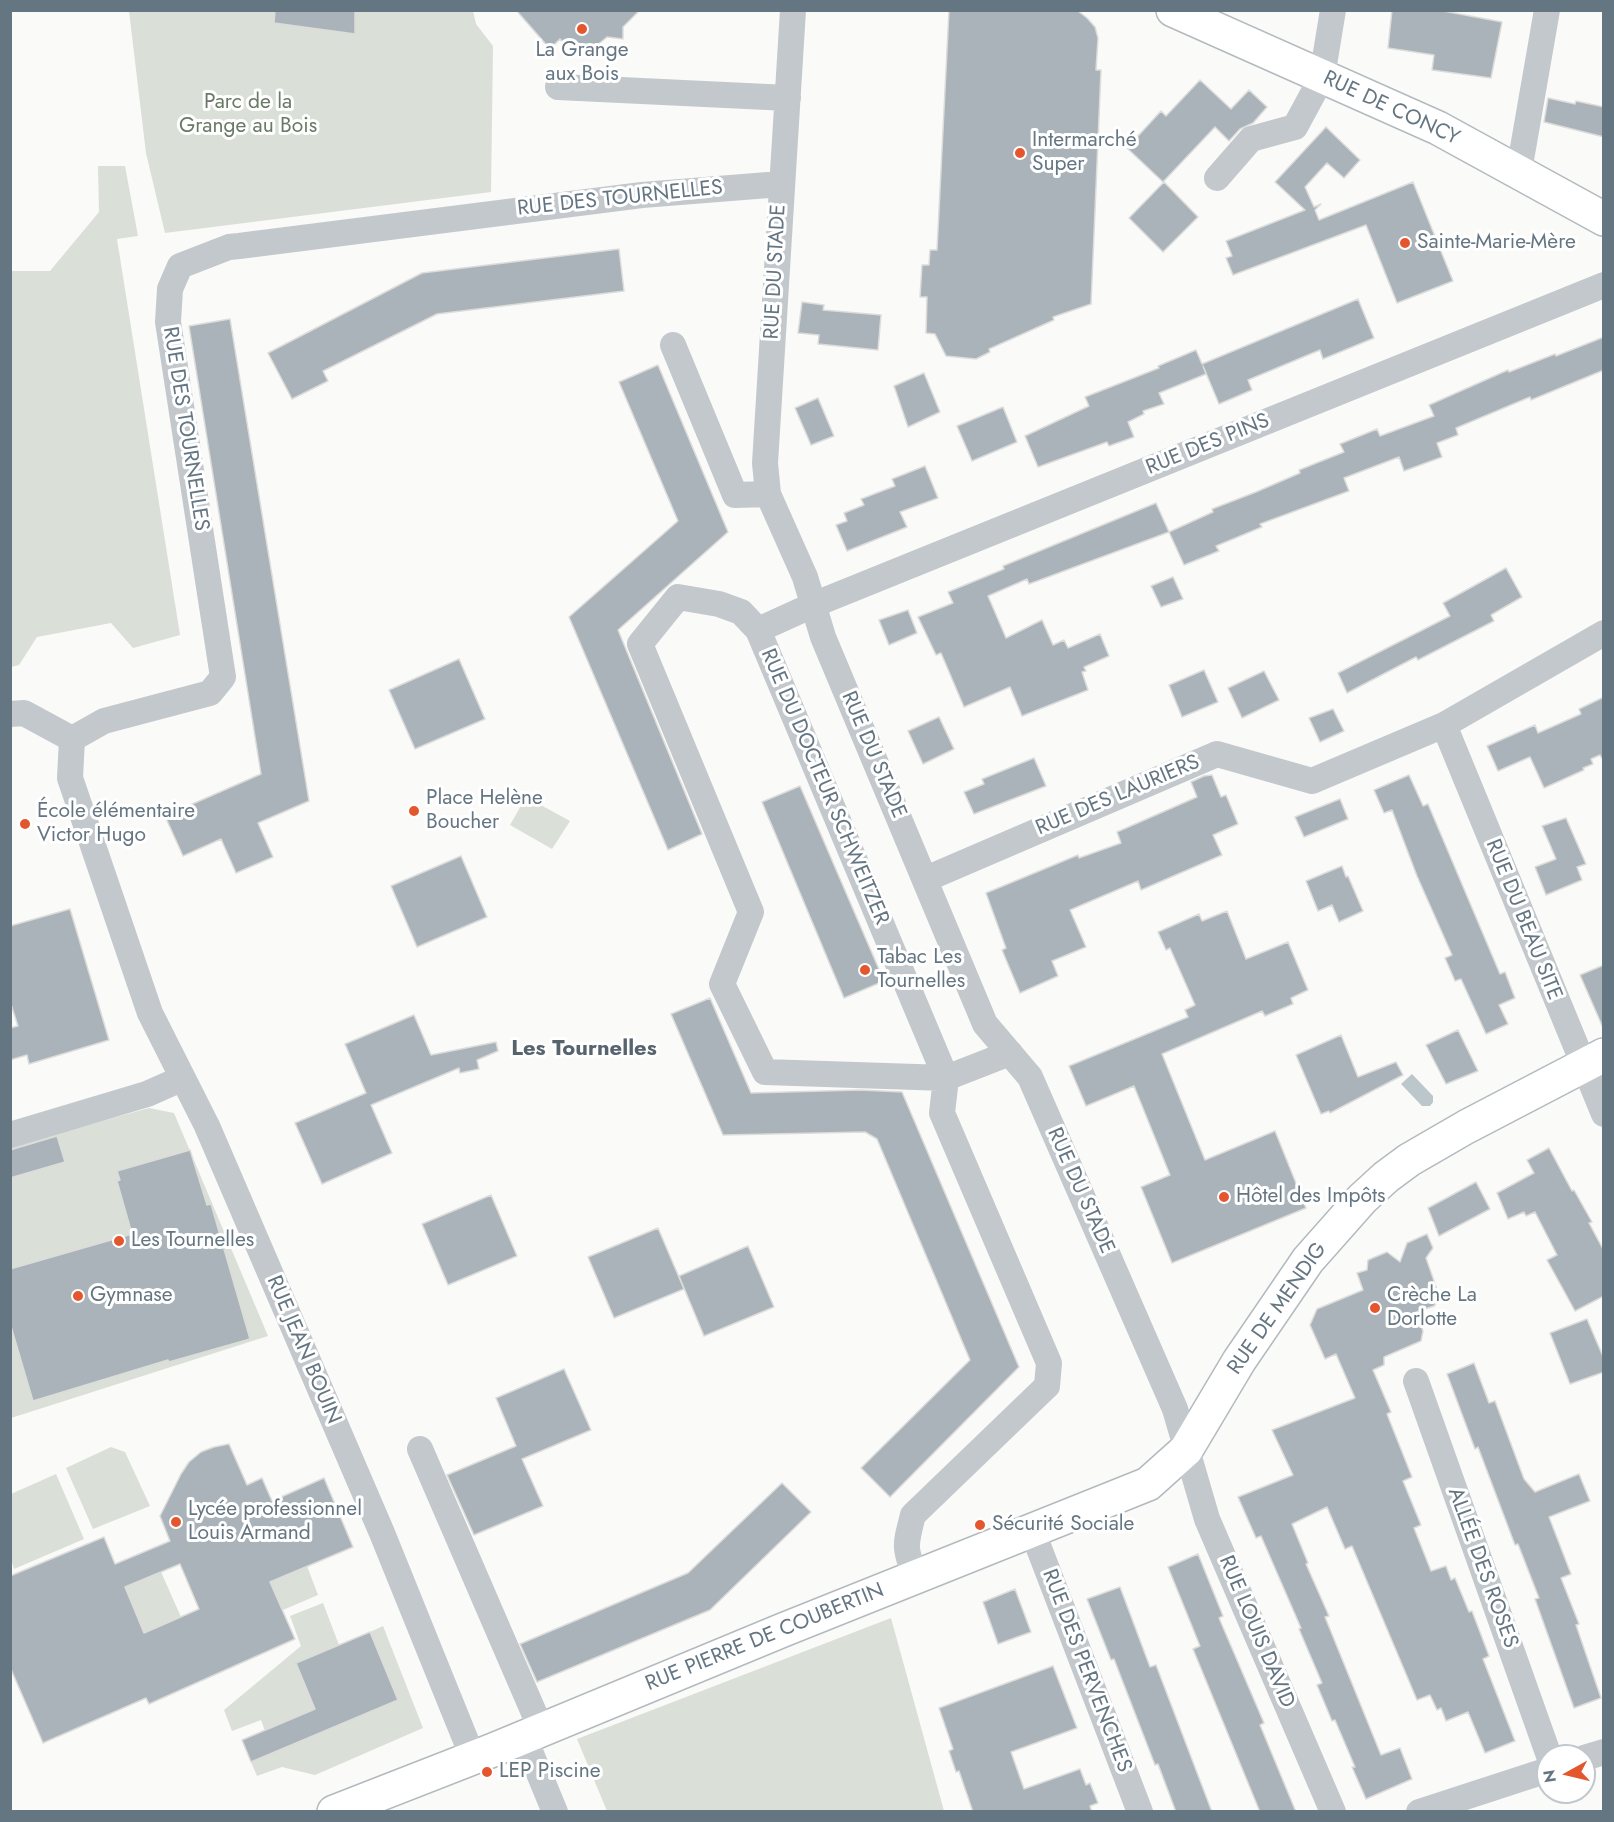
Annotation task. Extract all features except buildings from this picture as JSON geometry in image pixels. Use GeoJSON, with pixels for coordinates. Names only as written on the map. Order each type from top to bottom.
{"type":"FeatureCollection","features":[{"type":"Feature","properties":{"kind":"street","name":"RUE DU STADE"},"geometry":{"type":"LineString","coordinates":[[793,10],[765,463],[768,494],[805,578],[823,637],[985,1024],[1030,1077],[1175,1409],[1186,1450]]}},
{"type":"Feature","properties":{"kind":"street","name":"RUE DE CONCY"},"geometry":{"type":"LineString","coordinates":[[1173,10],[1438,128],[1604,219]]}},
{"type":"Feature","properties":{"kind":"street"},"geometry":{"type":"LineString","coordinates":[[1216,178],[1251,139],[1296,126],[1322,77],[1333,10]]}},
{"type":"Feature","properties":{"kind":"street"},"geometry":{"type":"LineString","coordinates":[[1519,171],[1547,10]]}},
{"type":"Feature","properties":{"kind":"street"},"geometry":{"type":"LineString","coordinates":[[558,87],[788,98]]}},
{"type":"Feature","properties":{"kind":"street","name":"RUE DES TOURNELLES"},"geometry":{"type":"LineString","coordinates":[[72,739],[104,721],[210,693],[223,677],[168,322],[170,289],[180,266],[230,247],[642,195],[781,184]]}},
{"type":"Feature","properties":{"kind":"street","name":"RUE DES PINS"},"geometry":{"type":"LineString","coordinates":[[813,605],[1604,285]]}},
{"type":"Feature","properties":{"kind":"street"},"geometry":{"type":"LineString","coordinates":[[673,345],[735,495],[768,494]]}},
{"type":"Feature","properties":{"kind":"street","name":"RUE DU DOCTEUR SCHWEITZER"},"geometry":{"type":"LineString","coordinates":[[915,1577],[906,1550],[913,1515],[1047,1386],[1049,1363],[942,1113],[946,1077],[758,630],[741,612],[719,604],[678,597],[640,644],[752,912],[722,984],[765,1072],[946,1077],[1010,1053]]}},
{"type":"Feature","properties":{"kind":"street","name":"RUE DU DOCTEUR SCHWEITZER"},"geometry":{"type":"LineString","coordinates":[[758,630],[813,605]]}},
{"type":"Feature","properties":{"kind":"street","name":"RUE DES LAURIERS"},"geometry":{"type":"LineString","coordinates":[[926,879],[1217,754],[1312,781],[1444,725],[1604,633]]}},
{"type":"Feature","properties":{"kind":"street"},"geometry":{"type":"LineString","coordinates":[[10,714],[24,713],[72,739]]}},
{"type":"Feature","properties":{"kind":"street","name":"RUE DU BEAU SITE"},"geometry":{"type":"LineString","coordinates":[[1444,725],[1593,1061],[1604,1113]]}},
{"type":"Feature","properties":{"kind":"street","name":"RUE JEAN BOUIN"},"geometry":{"type":"LineString","coordinates":[[72,739],[70,778],[150,1013],[207,1126],[421,1627],[473,1758]]}},
{"type":"Feature","properties":{"kind":"street","name":"RUE DE MENDIG"},"geometry":{"type":"LineString","coordinates":[[1186,1450],[1239,1361],[1308,1260],[1362,1199],[1409,1160],[1466,1127],[1593,1061]]}},
{"type":"Feature","properties":{"kind":"street"},"geometry":{"type":"LineString","coordinates":[[10,1135],[147,1094],[182,1079]]}},
{"type":"Feature","properties":{"kind":"street","name":"ALLÉE DES ROSES"},"geometry":{"type":"LineString","coordinates":[[1416,1381],[1545,1744]]}},
{"type":"Feature","properties":{"kind":"street"},"geometry":{"type":"LineString","coordinates":[[420,1449],[532,1733],[555,1812]]}},
{"type":"Feature","properties":{"kind":"street","name":"RUE PIERRE DE COUBERTIN"},"geometry":{"type":"LineString","coordinates":[[334,1812],[1148,1485],[1186,1450]]}},
{"type":"Feature","properties":{"kind":"street","name":"RUE LOUIS DAVID"},"geometry":{"type":"LineString","coordinates":[[1186,1450],[1208,1519],[1333,1812]]}},
{"type":"Feature","properties":{"kind":"street","name":"RUE DES PERVENCHES"},"geometry":{"type":"LineString","coordinates":[[1032,1530],[1140,1812]]}},
{"type":"Feature","properties":{"kind":"street"},"geometry":{"type":"LineString","coordinates":[[1419,1812],[1536,1774]]}},
{"type":"Feature","properties":{"kind":"green space","name":"Parc de la Grange au Bois"},"geometry":{"type":"Polygon","coordinates":[[[129,11],[473,11],[476,24],[493,46],[491,192],[165,233],[146,153],[129,11]]]}},
{"type":"Feature","properties":{"kind":"green space"},"geometry":{"type":"Polygon","coordinates":[[[98,166],[125,166],[138,236],[117,239],[180,635],[133,648],[111,623],[37,637],[19,665],[11,667],[11,271],[50,271],[99,212],[98,166]]]}},
{"type":"Feature","properties":{"kind":"green space"},"geometry":{"type":"Polygon","coordinates":[[[526,797],[570,821],[552,849],[510,825],[526,797]]]}},
{"type":"Feature","properties":{"kind":"green space","name":"Les Tournelles"},"geometry":{"type":"Polygon","coordinates":[[[149,1108],[174,1113],[268,1336],[11,1418],[11,1146],[149,1108]]]}},
{"type":"Feature","properties":{"kind":"green space"},"geometry":{"type":"Polygon","coordinates":[[[111,1447],[125,1452],[150,1506],[93,1529],[66,1468],[111,1447]]]}},
{"type":"Feature","properties":{"kind":"green space"},"geometry":{"type":"Polygon","coordinates":[[[56,1474],[84,1539],[14,1569],[11,1559],[11,1494],[56,1474]]]}},
{"type":"Feature","properties":{"kind":"green space"},"geometry":{"type":"Polygon","coordinates":[[[307,1566],[318,1595],[283,1610],[279,1603],[200,1611],[307,1566]]]}},
{"type":"Feature","properties":{"kind":"green space"},"geometry":{"type":"Polygon","coordinates":[[[161,1572],[181,1617],[154,1657],[125,1587],[161,1572]]]}},
{"type":"Feature","properties":{"kind":"green space"},"geometry":{"type":"Polygon","coordinates":[[[323,1603],[339,1645],[296,1663],[324,1730],[398,1700],[370,1632],[383,1626],[423,1728],[315,1775],[282,1767],[257,1776],[251,1762],[265,1731],[261,1720],[232,1731],[224,1710],[301,1646],[290,1616],[323,1603]]]}},
{"type":"Feature","properties":{"kind":"green space"},"geometry":{"type":"Polygon","coordinates":[[[891,1618],[944,1811],[607,1811],[577,1739],[891,1618]]]}},
{"type":"Feature","properties":{"kind":"shaded area"},"geometry":{"type":"Polygon","coordinates":[[[1412,1074],[1433,1096],[1430,1106],[1422,1106],[1401,1084],[1412,1074]]]}},
{"type":"Feature","properties":{"kind":"place","name":"La Grange aux Bois"},"geometry":{"type":"Point","coordinates":[582,29]}},
{"type":"Feature","properties":{"kind":"place","name":"Intermarché Super"},"geometry":{"type":"Point","coordinates":[1020,153]}},
{"type":"Feature","properties":{"kind":"place","name":"Sainte-Marie-Mère"},"geometry":{"type":"Point","coordinates":[1405,243]}},
{"type":"Feature","properties":{"kind":"place","name":"Place Helène Boucher"},"geometry":{"type":"Point","coordinates":[414,811]}},
{"type":"Feature","properties":{"kind":"place","name":"École élémentaire Victor Hugo"},"geometry":{"type":"Point","coordinates":[25,824]}},
{"type":"Feature","properties":{"kind":"place","name":"Tabac Les Tournelles"},"geometry":{"type":"Point","coordinates":[865,970]}},
{"type":"Feature","properties":{"kind":"place","name":"Hôtel des Impôts"},"geometry":{"type":"Point","coordinates":[1224,1197]}},
{"type":"Feature","properties":{"kind":"place","name":"Les Tournelles"},"geometry":{"type":"Point","coordinates":[119,1241]}},
{"type":"Feature","properties":{"kind":"place","name":"Gymnase"},"geometry":{"type":"Point","coordinates":[78,1296]}},
{"type":"Feature","properties":{"kind":"place","name":"Crèche La Dorlotte"},"geometry":{"type":"Point","coordinates":[1375,1308]}},
{"type":"Feature","properties":{"kind":"place","name":"Lycée professionnel Louis Armand"},"geometry":{"type":"Point","coordinates":[176,1522]}},
{"type":"Feature","properties":{"kind":"place","name":"Sécurité Sociale"},"geometry":{"type":"Point","coordinates":[980,1525]}},
{"type":"Feature","properties":{"kind":"place","name":"LEP Piscine"},"geometry":{"type":"Point","coordinates":[487,1772]}},
{"type":"Feature","properties":{"kind":"district","name":"Les Tournelles"},"geometry":{"type":"Point","coordinates":[584,1050]}}]}
